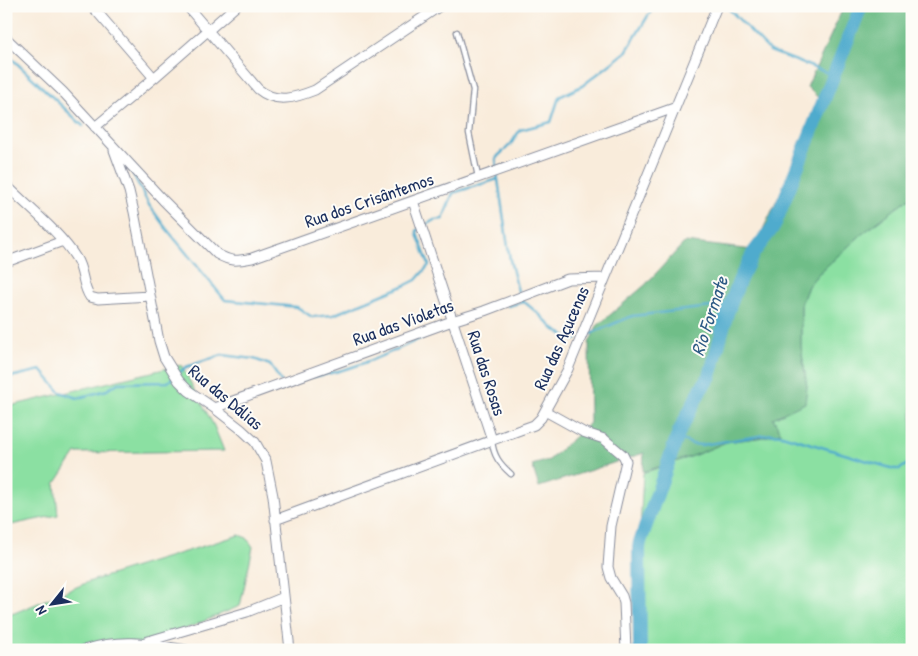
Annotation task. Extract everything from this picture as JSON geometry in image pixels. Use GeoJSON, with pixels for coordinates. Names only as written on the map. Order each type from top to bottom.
{"type":"FeatureCollection","features":[{"type":"Feature","properties":{"kind":"street"},"geometry":{"type":"LineString","coordinates":[[92,6],[154,78]]}},
{"type":"Feature","properties":{"kind":"street"},"geometry":{"type":"LineString","coordinates":[[187,6],[258,89],[273,98],[285,99],[315,90],[440,6]]}},
{"type":"Feature","properties":{"kind":"street"},"geometry":{"type":"LineString","coordinates":[[97,128],[236,6]]}},
{"type":"Feature","properties":{"kind":"street","name":"Rua das Açucenas"},"geometry":{"type":"LineString","coordinates":[[275,520],[534,425],[545,411],[568,369],[717,6]]}},
{"type":"Feature","properties":{"kind":"street","name":"Rua dos Crisântemos"},"geometry":{"type":"LineString","coordinates":[[6,38],[63,92],[216,254],[236,262],[413,202],[674,108]]}},
{"type":"Feature","properties":{"kind":"street","name":"Rua das Dálias"},"geometry":{"type":"LineString","coordinates":[[112,144],[129,191],[159,341],[164,357],[172,371],[189,391],[241,429],[261,451],[269,474],[290,650]]}},
{"type":"Feature","properties":{"kind":"street"},"geometry":{"type":"LineString","coordinates":[[6,185],[63,241],[80,263],[90,297],[98,300],[150,296]]}},
{"type":"Feature","properties":{"kind":"street","name":"Rua das Rosas"},"geometry":{"type":"LineString","coordinates":[[413,202],[492,440]]}},
{"type":"Feature","properties":{"kind":"street"},"geometry":{"type":"LineString","coordinates":[[6,262],[63,241]]}},
{"type":"Feature","properties":{"kind":"street","name":"Rua das Violetas"},"geometry":{"type":"LineString","coordinates":[[214,408],[568,279],[605,278]]}},
{"type":"Feature","properties":{"kind":"street"},"geometry":{"type":"LineString","coordinates":[[545,411],[583,432],[604,439],[623,455],[626,461],[611,526],[608,567],[611,578],[624,603],[626,650]]}},
{"type":"Feature","properties":{"kind":"street"},"geometry":{"type":"LineString","coordinates":[[145,642],[247,612],[284,597]]}},
{"type":"Feature","properties":{"kind":"street"},"geometry":{"type":"LineString","coordinates":[[82,650],[120,642],[145,642],[186,650]]}},
{"type":"Feature","properties":{"kind":"lane"},"geometry":{"type":"LineString","coordinates":[[457,32],[473,90],[469,133],[478,178]]}},
{"type":"Feature","properties":{"kind":"lane"},"geometry":{"type":"LineString","coordinates":[[492,440],[493,449],[500,464],[512,474]]}},
{"type":"Feature","properties":{"kind":"green space"},"geometry":{"type":"Polygon","coordinates":[[[844,6],[912,6],[912,196],[862,234],[818,274],[808,286],[801,304],[801,347],[807,387],[805,403],[773,418],[781,433],[726,442],[693,456],[643,472],[644,453],[539,487],[532,465],[549,460],[590,423],[589,343],[597,326],[645,285],[685,242],[753,250],[824,103],[807,87],[844,6]]]}},
{"type":"Feature","properties":{"kind":"green space"},"geometry":{"type":"Polygon","coordinates":[[[912,196],[912,650],[634,650],[643,473],[693,456],[726,442],[781,433],[773,418],[807,387],[801,347],[801,304],[808,286],[818,274],[862,234],[912,196]]]}},
{"type":"Feature","properties":{"kind":"green space"},"geometry":{"type":"Polygon","coordinates":[[[181,365],[214,426],[224,451],[76,453],[55,484],[58,515],[11,525],[6,523],[6,407],[181,365]]]}},
{"type":"Feature","properties":{"kind":"green space"},"geometry":{"type":"Polygon","coordinates":[[[239,535],[247,538],[253,547],[240,606],[155,642],[157,650],[6,650],[6,604],[12,614],[91,581],[239,535]]]}},
{"type":"Feature","properties":{"kind":"waterway"},"geometry":{"type":"LineString","coordinates":[[497,168],[496,159],[511,144],[520,130],[551,122],[559,97],[582,86],[626,52],[654,6]]}},
{"type":"Feature","properties":{"kind":"waterway"},"geometry":{"type":"LineString","coordinates":[[726,6],[770,51],[833,75]]}},
{"type":"Feature","properties":{"kind":"waterway","name":"Rio Formate"},"geometry":{"type":"LineString","coordinates":[[640,650],[640,542],[679,432],[701,389],[710,376],[727,313],[740,279],[754,252],[774,226],[861,6]]}},
{"type":"Feature","properties":{"kind":"waterway"},"geometry":{"type":"LineString","coordinates":[[6,53],[83,126]]}},
{"type":"Feature","properties":{"kind":"waterway"},"geometry":{"type":"LineString","coordinates":[[131,170],[149,205],[225,300],[297,307],[312,317],[333,315],[416,280],[429,265],[417,234],[419,229]]}},
{"type":"Feature","properties":{"kind":"waterway"},"geometry":{"type":"LineString","coordinates":[[497,173],[510,260],[519,295]]}},
{"type":"Feature","properties":{"kind":"waterway"},"geometry":{"type":"LineString","coordinates":[[424,226],[434,220],[443,219],[453,193],[498,179]]}},
{"type":"Feature","properties":{"kind":"waterway"},"geometry":{"type":"LineString","coordinates":[[522,300],[555,330],[574,340],[577,339]]}},
{"type":"Feature","properties":{"kind":"waterway"},"geometry":{"type":"LineString","coordinates":[[508,306],[523,302]]}},
{"type":"Feature","properties":{"kind":"waterway"},"geometry":{"type":"LineString","coordinates":[[585,336],[632,316],[711,307],[729,309]]}},
{"type":"Feature","properties":{"kind":"waterway"},"geometry":{"type":"LineString","coordinates":[[311,377],[357,366],[430,334]]}},
{"type":"Feature","properties":{"kind":"waterway"},"geometry":{"type":"LineString","coordinates":[[6,378],[41,370],[60,392],[78,398],[107,390],[118,383],[168,382],[186,367],[222,355],[254,359],[270,365],[281,381]]}},
{"type":"Feature","properties":{"kind":"waterway"},"geometry":{"type":"LineString","coordinates":[[677,438],[692,444],[701,445],[772,434],[782,435],[894,469],[900,469],[912,461]]}}]}
